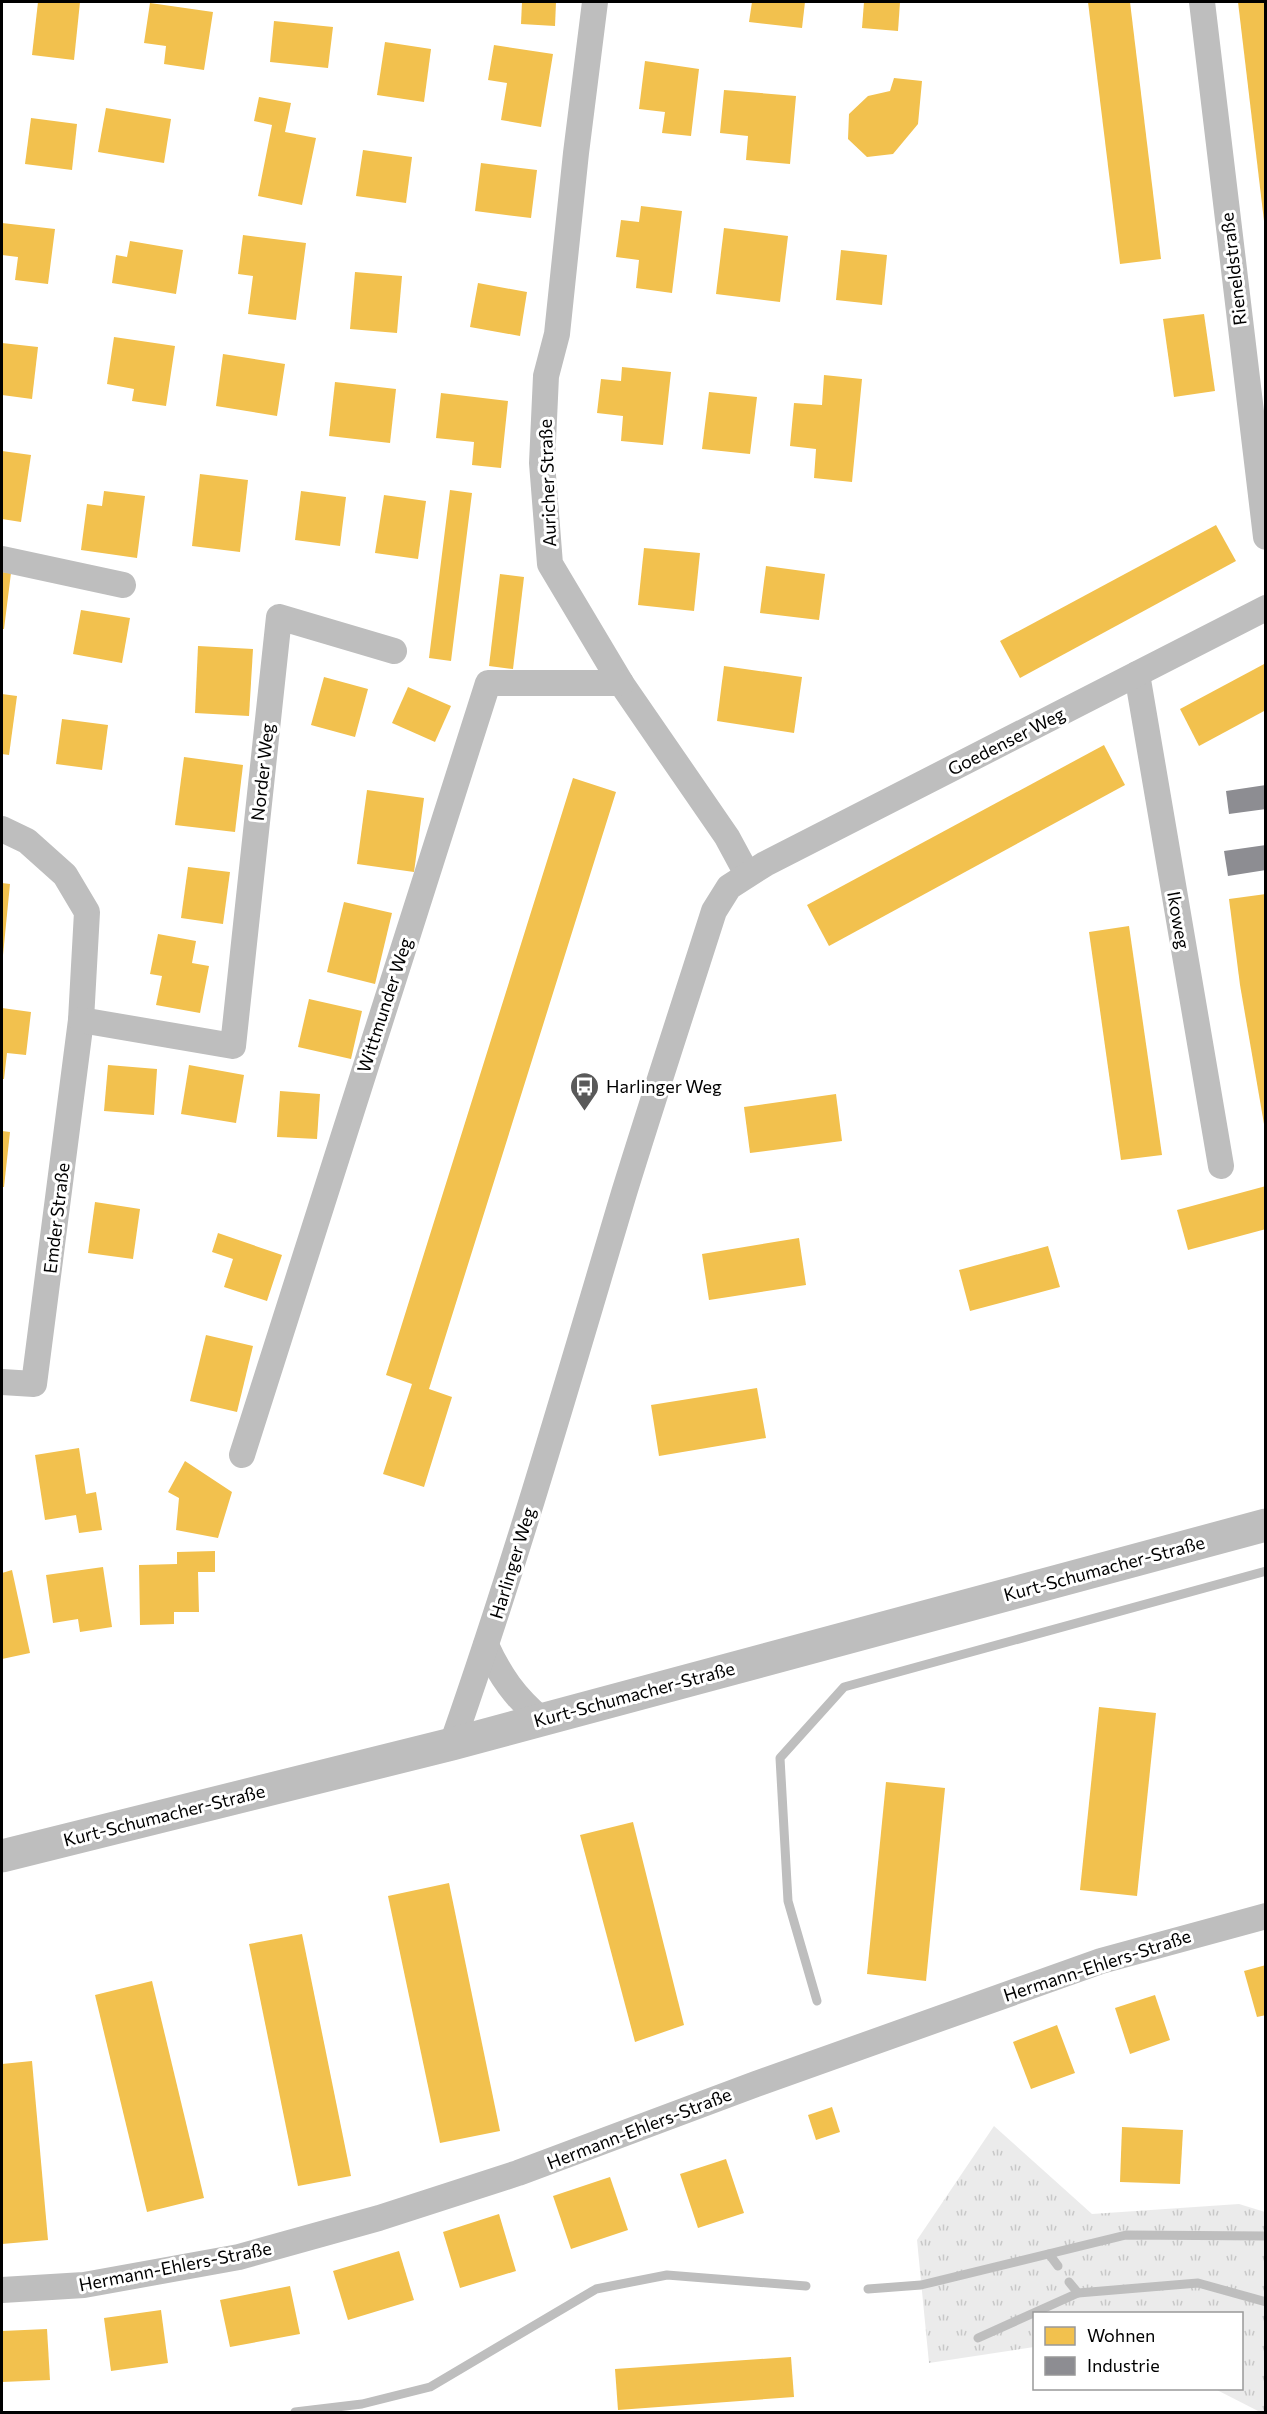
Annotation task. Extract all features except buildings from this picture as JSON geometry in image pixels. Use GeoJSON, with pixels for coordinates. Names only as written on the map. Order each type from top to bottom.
{"type":"FeatureCollection","features":[{"type":"Feature","properties":{"kind":"street","name":"Auricher Straße"},"geometry":{"type":"LineString","coordinates":[[595,2],[557,334],[546,376],[542,463],[550,564],[621,683],[727,837],[747,874]]}},
{"type":"Feature","properties":{"kind":"street","name":"Rieneldstraße"},"geometry":{"type":"LineString","coordinates":[[1202,2],[1266,537]]}},
{"type":"Feature","properties":{"kind":"street"},"geometry":{"type":"LineString","coordinates":[[2,559],[123,585]]}},
{"type":"Feature","properties":{"kind":"street","name":"Goedenser Weg"},"geometry":{"type":"LineString","coordinates":[[747,874],[1266,608]]}},
{"type":"Feature","properties":{"kind":"street","name":"Norder Weg"},"geometry":{"type":"LineString","coordinates":[[81,1020],[233,1046],[279,617],[394,651]]}},
{"type":"Feature","properties":{"kind":"street","name":"Ikoweg"},"geometry":{"type":"LineString","coordinates":[[1137,674],[1221,1166]]}},
{"type":"Feature","properties":{"kind":"street","name":"Wittmunder Weg"},"geometry":{"type":"LineString","coordinates":[[242,1455],[488,683],[621,683]]}},
{"type":"Feature","properties":{"kind":"street","name":"Emder Straße"},"geometry":{"type":"LineString","coordinates":[[2,829],[27,841],[65,875],[87,912],[81,1020],[34,1384],[2,1382]]}},
{"type":"Feature","properties":{"kind":"street","name":"Harlinger Weg"},"geometry":{"type":"LineString","coordinates":[[452,1744],[486,1645],[573,1369],[625,1191],[714,911],[729,888],[747,874]]}},
{"type":"Feature","properties":{"kind":"street","name":"Kurt-Schumacher-Straße"},"geometry":{"type":"LineString","coordinates":[[2,1856],[452,1744],[1266,1525]]}},
{"type":"Feature","properties":{"kind":"street"},"geometry":{"type":"LineString","coordinates":[[486,1645],[519,1701],[541,1719]]}},
{"type":"Feature","properties":{"kind":"street","name":"Hermann-Ehlers-Straße"},"geometry":{"type":"LineString","coordinates":[[2,2290],[84,2285],[239,2257],[379,2218],[518,2173],[756,2084],[1101,1961],[1266,1916]]}},
{"type":"Feature","properties":{"kind":"green space"},"geometry":{"type":"Polygon","coordinates":[[[994,2126],[1092,2214],[1239,2204],[1265,2212],[1265,2412],[1260,2412],[1217,2390],[1243,2390],[1243,2312],[1033,2312],[1033,2347],[929,2363],[917,2240],[994,2126]]]}},
{"type":"Feature","properties":{"kind":"waterway"},"geometry":{"type":"LineString","coordinates":[[817,2001],[788,1901],[780,1758],[844,1687],[1266,1571]]}},
{"type":"Feature","properties":{"kind":"waterway"},"geometry":{"type":"LineString","coordinates":[[868,2289],[921,2285],[1126,2235],[1266,2236]]}},
{"type":"Feature","properties":{"kind":"waterway"},"geometry":{"type":"LineString","coordinates":[[1049,2254],[1058,2266]]}},
{"type":"Feature","properties":{"kind":"waterway"},"geometry":{"type":"LineString","coordinates":[[295,2412],[362,2404],[430,2387],[596,2289],[667,2275],[806,2286]]}},
{"type":"Feature","properties":{"kind":"waterway"},"geometry":{"type":"LineString","coordinates":[[1069,2282],[1078,2293],[1198,2283],[1266,2302]]}},
{"type":"Feature","properties":{"kind":"waterway"},"geometry":{"type":"LineString","coordinates":[[1036,2312],[1078,2293]]}},
{"type":"Feature","properties":{"kind":"waterway"},"geometry":{"type":"LineString","coordinates":[[978,2338],[1033,2313]]}},
{"type":"Feature","properties":{"kind":"place","name":"Harlinger Weg"},"geometry":{"type":"Point","coordinates":[585,1112]}}]}
